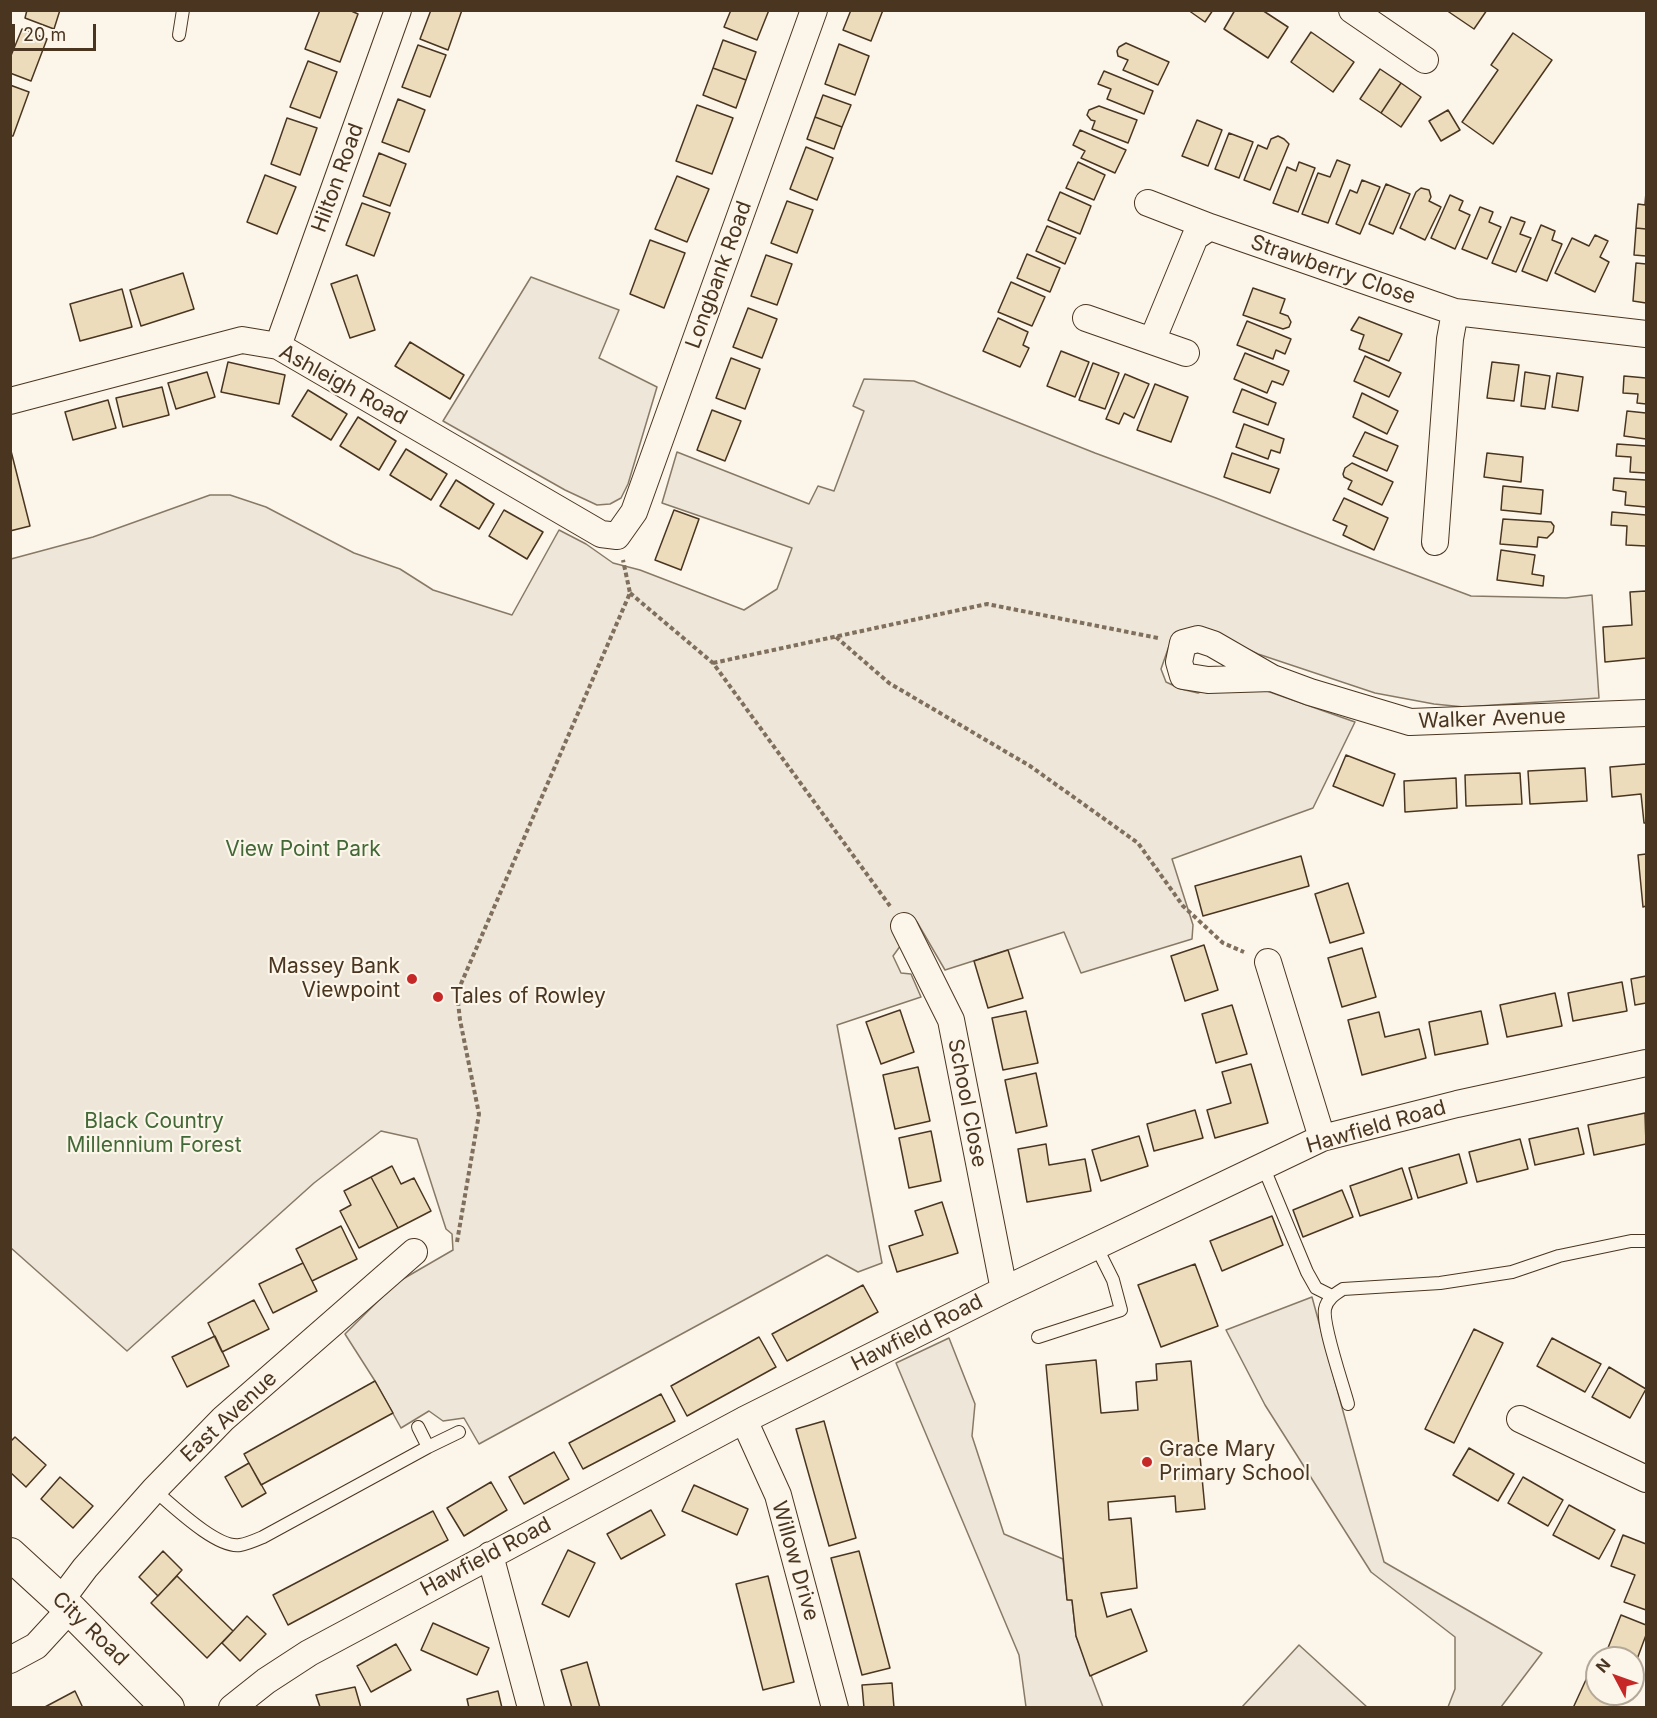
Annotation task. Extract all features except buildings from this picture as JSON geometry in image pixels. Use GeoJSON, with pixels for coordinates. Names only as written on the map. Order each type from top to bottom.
{"type":"FeatureCollection","features":[{"type":"Feature","properties":{"kind":"street","name":"Hilton Road"},"geometry":{"type":"LineString","coordinates":[[278,346],[398,10]]}},
{"type":"Feature","properties":{"kind":"street","name":"Longbank Road"},"geometry":{"type":"LineString","coordinates":[[617,536],[634,512],[814,10]]}},
{"type":"Feature","properties":{"kind":"street"},"geometry":{"type":"LineString","coordinates":[[1352,10],[1425,60]]}},
{"type":"Feature","properties":{"kind":"street","name":"Strawberry Close"},"geometry":{"type":"LineString","coordinates":[[1148,203],[1210,227],[1455,312],[1647,334]]}},
{"type":"Feature","properties":{"kind":"street"},"geometry":{"type":"LineString","coordinates":[[1152,341],[1195,237],[1210,227]]}},
{"type":"Feature","properties":{"kind":"street"},"geometry":{"type":"LineString","coordinates":[[1435,542],[1450,339],[1455,312]]}},
{"type":"Feature","properties":{"kind":"street"},"geometry":{"type":"LineString","coordinates":[[1086,318],[1186,353]]}},
{"type":"Feature","properties":{"kind":"street","name":"Ashleigh Road"},"geometry":{"type":"LineString","coordinates":[[10,401],[242,340],[278,346],[601,534],[617,536]]}},
{"type":"Feature","properties":{"kind":"street","name":"Walker Avenue"},"geometry":{"type":"LineString","coordinates":[[1272,678],[1208,680],[1183,676],[1179,662],[1183,643],[1198,639],[1213,644],[1272,678],[1410,722],[1647,713]]}},
{"type":"Feature","properties":{"kind":"street","name":"School Close"},"geometry":{"type":"LineString","coordinates":[[904,926],[951,1020],[1004,1290]]}},
{"type":"Feature","properties":{"kind":"street"},"geometry":{"type":"LineString","coordinates":[[1268,962],[1322,1138]]}},
{"type":"Feature","properties":{"kind":"street","name":"Hawfield Road"},"geometry":{"type":"LineString","coordinates":[[232,1707],[309,1653],[744,1420],[1004,1290],[1322,1138],[1457,1104],[1647,1063]]}},
{"type":"Feature","properties":{"kind":"street","name":"East Avenue"},"geometry":{"type":"LineString","coordinates":[[10,1660],[36,1646],[65,1604],[85,1568],[154,1490],[223,1419],[414,1252]]}},
{"type":"Feature","properties":{"kind":"street"},"geometry":{"type":"LineString","coordinates":[[1520,1419],[1647,1479]]}},
{"type":"Feature","properties":{"kind":"street","name":"Willow Drive"},"geometry":{"type":"LineString","coordinates":[[744,1420],[778,1495],[834,1707]]}},
{"type":"Feature","properties":{"kind":"street","name":"City Road"},"geometry":{"type":"LineString","coordinates":[[10,1554],[65,1604],[168,1707]]}},
{"type":"Feature","properties":{"kind":"street"},"geometry":{"type":"LineString","coordinates":[[490,1555],[531,1707]]}},
{"type":"Feature","properties":{"kind":"lane"},"geometry":{"type":"LineString","coordinates":[[179,35],[183,10]]}},
{"type":"Feature","properties":{"kind":"lane"},"geometry":{"type":"LineString","coordinates":[[1263,1166],[1307,1272],[1316,1288],[1332,1296]]}},
{"type":"Feature","properties":{"kind":"lane"},"geometry":{"type":"LineString","coordinates":[[1348,1404],[1326,1327],[1325,1309],[1332,1296],[1343,1289],[1440,1284],[1512,1272],[1559,1256],[1631,1241],[1647,1241]]}},
{"type":"Feature","properties":{"kind":"lane"},"geometry":{"type":"LineString","coordinates":[[1038,1337],[1122,1310],[1113,1280],[1096,1246]]}},
{"type":"Feature","properties":{"kind":"lane"},"geometry":{"type":"LineString","coordinates":[[418,1427],[428,1447]]}},
{"type":"Feature","properties":{"kind":"lane"},"geometry":{"type":"LineString","coordinates":[[154,1490],[209,1535],[224,1544],[239,1545],[263,1537],[459,1432]]}},
{"type":"Feature","properties":{"kind":"path"},"geometry":{"type":"LineString","coordinates":[[457,1242],[479,1114],[460,1020],[457,993],[630,593],[617,536]]}},
{"type":"Feature","properties":{"kind":"path"},"geometry":{"type":"LineString","coordinates":[[630,593],[713,663],[904,926]]}},
{"type":"Feature","properties":{"kind":"path"},"geometry":{"type":"LineString","coordinates":[[713,663],[987,604],[1183,643]]}},
{"type":"Feature","properties":{"kind":"path"},"geometry":{"type":"LineString","coordinates":[[836,637],[889,682],[1030,766],[1138,843],[1183,906],[1215,936],[1223,943],[1268,962]]}},
{"type":"Feature","properties":{"kind":"green space"},"geometry":{"type":"Polygon","coordinates":[[[531,277],[619,310],[599,358],[657,387],[628,484],[621,498],[610,504],[597,505],[565,490],[443,421],[531,277]]]}},
{"type":"Feature","properties":{"kind":"green space","name":"View Point Park"},"geometry":{"type":"Polygon","coordinates":[[[864,379],[914,381],[1095,453],[1471,596],[1566,598],[1592,595],[1599,698],[1464,707],[1434,704],[1375,693],[1258,654],[1235,643],[1169,646],[1161,669],[1166,682],[1181,689],[1198,693],[1215,685],[1250,685],[1355,722],[1313,808],[1172,859],[1193,925],[1192,939],[1081,973],[1064,932],[945,970],[917,922],[896,934],[901,945],[893,956],[901,973],[911,974],[921,997],[837,1025],[882,1263],[858,1272],[827,1255],[479,1444],[464,1418],[443,1421],[429,1411],[401,1428],[345,1334],[396,1283],[453,1250],[452,1234],[446,1229],[417,1139],[381,1131],[314,1183],[127,1351],[11,1248],[11,559],[93,537],[210,495],[230,495],[266,507],[354,553],[400,569],[433,590],[512,615],[559,530],[586,544],[613,563],[640,570],[744,610],[777,589],[792,548],[662,503],[677,452],[809,504],[818,486],[834,491],[864,411],[853,406],[864,379]]]}},
{"type":"Feature","properties":{"kind":"green space"},"geometry":{"type":"Polygon","coordinates":[[[1312,1297],[1384,1562],[1542,1653],[1501,1707],[1448,1707],[1455,1689],[1455,1637],[1371,1572],[1265,1405],[1226,1330],[1312,1297]]]}},
{"type":"Feature","properties":{"kind":"green space"},"geometry":{"type":"Polygon","coordinates":[[[949,1338],[975,1404],[972,1436],[1004,1534],[1063,1559],[1067,1599],[1072,1600],[1076,1636],[1103,1707],[1026,1707],[1019,1655],[896,1363],[949,1338]]]}},
{"type":"Feature","properties":{"kind":"green space"},"geometry":{"type":"Polygon","coordinates":[[[1299,1645],[1367,1707],[1242,1707],[1299,1645]]]}},
{"type":"Feature","properties":{"kind":"place","name":"Massey Bank Viewpoint"},"geometry":{"type":"Point","coordinates":[412,979]}},
{"type":"Feature","properties":{"kind":"place","name":"Tales of Rowley"},"geometry":{"type":"Point","coordinates":[438,997]}},
{"type":"Feature","properties":{"kind":"place","name":"Grace Mary Primary School"},"geometry":{"type":"Point","coordinates":[1147,1462]}},
{"type":"Feature","properties":{"kind":"park label","name":"Black Country Millennium Forest"},"geometry":{"type":"Point","coordinates":[154,1134]}}]}
